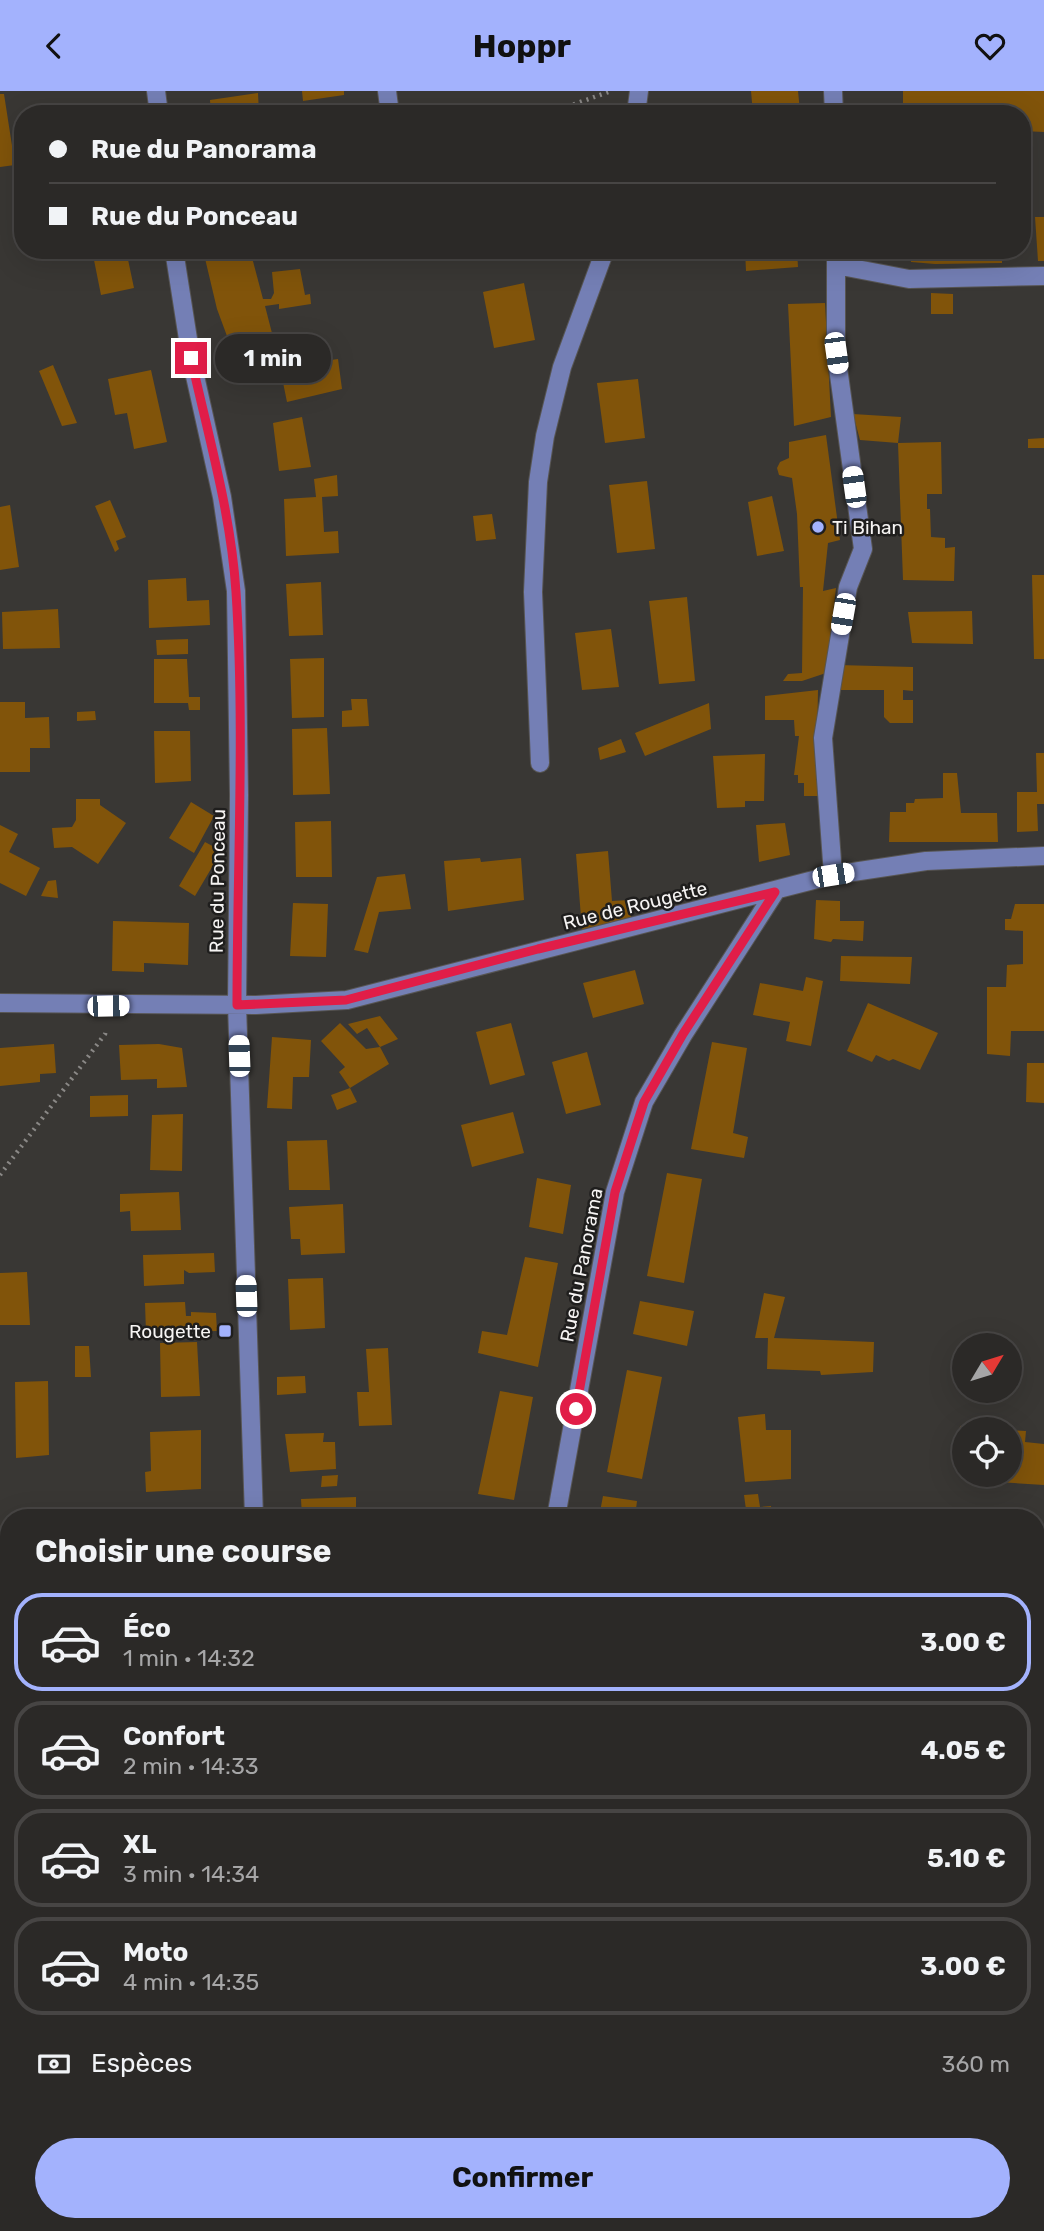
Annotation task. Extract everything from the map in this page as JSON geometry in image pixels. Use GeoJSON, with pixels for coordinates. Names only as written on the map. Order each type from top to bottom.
{"type":"FeatureCollection","features":[{"type":"Feature","properties":{"kind":"street","name":"Rue du Ponceau"},"geometry":{"type":"LineString","coordinates":[[175,259],[191,358],[222,497],[236,591],[239,795],[237,1005],[254,1509]]}},
{"type":"Feature","properties":{"kind":"street"},"geometry":{"type":"LineString","coordinates":[[540,764],[533,592],[538,482],[545,436],[562,367],[602,259]]}},
{"type":"Feature","properties":{"kind":"street"},"geometry":{"type":"LineString","coordinates":[[833,875],[823,738],[848,587],[863,549],[836,353],[836,259]]}},
{"type":"Feature","properties":{"kind":"street"},"geometry":{"type":"LineString","coordinates":[[843,259],[909,279],[1044,276]]}},
{"type":"Feature","properties":{"kind":"street","name":"Rue de Rougette"},"geometry":{"type":"LineString","coordinates":[[0,1003],[237,1005],[346,1000],[833,875],[926,861],[1044,856]]}},
{"type":"Feature","properties":{"kind":"street","name":"Rue du Panorama"},"geometry":{"type":"LineString","coordinates":[[557,1509],[615,1192],[644,1102],[683,1034],[775,892]]}},
{"type":"Feature","properties":{"kind":"path"},"geometry":{"type":"LineString","coordinates":[[572,105],[611,91]]}},
{"type":"Feature","properties":{"kind":"path"},"geometry":{"type":"LineString","coordinates":[[0,1175],[105,1034],[108,1006]]}},
{"type":"Feature","properties":{"kind":"building"},"geometry":{"type":"Polygon","coordinates":[[[302,91],[344,91],[344,95],[303,101],[302,91]]]}},
{"type":"Feature","properties":{"kind":"building"},"geometry":{"type":"Polygon","coordinates":[[[751,91],[798,91],[799,105],[752,105],[751,91]]]}},
{"type":"Feature","properties":{"kind":"building"},"geometry":{"type":"Polygon","coordinates":[[[903,91],[1044,91],[1044,132],[1031,131],[1031,105],[903,105],[903,91]]]}},
{"type":"Feature","properties":{"kind":"building"},"geometry":{"type":"Polygon","coordinates":[[[258,93],[259,105],[210,105],[210,100],[258,93]]]}},
{"type":"Feature","properties":{"kind":"building"},"geometry":{"type":"Polygon","coordinates":[[[0,94],[4,94],[14,165],[0,167],[0,94]]]}},
{"type":"Feature","properties":{"kind":"building"},"geometry":{"type":"Polygon","coordinates":[[[1035,217],[1044,217],[1044,261],[1038,261],[1035,217]]]}},
{"type":"Feature","properties":{"kind":"building"},"geometry":{"type":"Polygon","coordinates":[[[94,259],[128,259],[134,288],[101,295],[94,259]]]}},
{"type":"Feature","properties":{"kind":"building"},"geometry":{"type":"Polygon","coordinates":[[[205,259],[252,259],[263,299],[271,299],[274,293],[272,272],[300,269],[305,295],[310,294],[311,304],[279,309],[279,304],[265,306],[273,337],[305,335],[306,342],[314,341],[317,362],[338,359],[342,389],[287,402],[276,348],[234,355],[217,309],[205,259]]]}},
{"type":"Feature","properties":{"kind":"building"},"geometry":{"type":"Polygon","coordinates":[[[745,259],[798,259],[798,267],[746,271],[745,259]]]}},
{"type":"Feature","properties":{"kind":"building"},"geometry":{"type":"Polygon","coordinates":[[[911,259],[1002,259],[1002,263],[911,262],[911,259]]]}},
{"type":"Feature","properties":{"kind":"building"},"geometry":{"type":"Polygon","coordinates":[[[524,283],[535,340],[494,348],[483,292],[524,283]]]}},
{"type":"Feature","properties":{"kind":"building"},"geometry":{"type":"Polygon","coordinates":[[[931,293],[953,294],[953,314],[931,314],[931,293]]]}},
{"type":"Feature","properties":{"kind":"building"},"geometry":{"type":"Polygon","coordinates":[[[825,303],[831,417],[794,426],[788,304],[825,303]]]}},
{"type":"Feature","properties":{"kind":"building"},"geometry":{"type":"Polygon","coordinates":[[[53,365],[77,423],[62,426],[39,371],[53,365]]]}},
{"type":"Feature","properties":{"kind":"building"},"geometry":{"type":"Polygon","coordinates":[[[151,370],[167,442],[134,449],[127,413],[115,415],[108,379],[151,370]]]}},
{"type":"Feature","properties":{"kind":"building"},"geometry":{"type":"Polygon","coordinates":[[[638,379],[645,438],[605,443],[597,383],[638,379]]]}},
{"type":"Feature","properties":{"kind":"building"},"geometry":{"type":"Polygon","coordinates":[[[853,414],[901,417],[898,443],[860,440],[853,414]]]}},
{"type":"Feature","properties":{"kind":"building"},"geometry":{"type":"Polygon","coordinates":[[[302,417],[311,467],[279,471],[273,423],[302,417]]]}},
{"type":"Feature","properties":{"kind":"building"},"geometry":{"type":"Polygon","coordinates":[[[826,435],[840,540],[828,543],[823,591],[836,588],[826,673],[802,681],[783,681],[788,674],[802,673],[803,587],[800,587],[797,514],[792,478],[779,475],[777,468],[780,462],[789,458],[789,442],[826,435]]]}},
{"type":"Feature","properties":{"kind":"building"},"geometry":{"type":"Polygon","coordinates":[[[1044,438],[1044,448],[1028,448],[1028,439],[1044,438]]]}},
{"type":"Feature","properties":{"kind":"building"},"geometry":{"type":"Polygon","coordinates":[[[941,442],[942,494],[927,494],[927,509],[930,509],[931,537],[945,538],[945,548],[955,547],[954,581],[903,580],[898,443],[941,442]]]}},
{"type":"Feature","properties":{"kind":"building"},"geometry":{"type":"Polygon","coordinates":[[[337,475],[338,496],[322,497],[324,532],[338,531],[339,553],[286,556],[284,499],[316,497],[314,479],[337,475]]]}},
{"type":"Feature","properties":{"kind":"building"},"geometry":{"type":"Polygon","coordinates":[[[647,481],[655,549],[617,553],[609,485],[647,481]]]}},
{"type":"Feature","properties":{"kind":"building"},"geometry":{"type":"Polygon","coordinates":[[[772,496],[784,551],[757,556],[748,502],[772,496]]]}},
{"type":"Feature","properties":{"kind":"building"},"geometry":{"type":"Polygon","coordinates":[[[110,500],[126,537],[116,541],[119,549],[115,552],[95,506],[110,500]]]}},
{"type":"Feature","properties":{"kind":"building"},"geometry":{"type":"Polygon","coordinates":[[[10,505],[19,567],[0,570],[0,507],[10,505]]]}},
{"type":"Feature","properties":{"kind":"building"},"geometry":{"type":"Polygon","coordinates":[[[492,514],[496,539],[476,541],[473,516],[492,514]]]}},
{"type":"Feature","properties":{"kind":"building"},"geometry":{"type":"Polygon","coordinates":[[[1032,575],[1044,575],[1044,659],[1034,659],[1032,575]]]}},
{"type":"Feature","properties":{"kind":"building"},"geometry":{"type":"Polygon","coordinates":[[[186,578],[187,601],[209,600],[210,625],[149,628],[148,580],[186,578]]]}},
{"type":"Feature","properties":{"kind":"building"},"geometry":{"type":"Polygon","coordinates":[[[321,582],[323,635],[289,636],[286,584],[321,582]]]}},
{"type":"Feature","properties":{"kind":"building"},"geometry":{"type":"Polygon","coordinates":[[[687,597],[695,681],[659,684],[649,601],[687,597]]]}},
{"type":"Feature","properties":{"kind":"building"},"geometry":{"type":"Polygon","coordinates":[[[58,609],[60,648],[3,649],[2,612],[58,609]]]}},
{"type":"Feature","properties":{"kind":"building"},"geometry":{"type":"Polygon","coordinates":[[[972,611],[973,644],[912,643],[908,612],[972,611]]]}},
{"type":"Feature","properties":{"kind":"building"},"geometry":{"type":"Polygon","coordinates":[[[611,629],[619,687],[582,690],[575,633],[611,629]]]}},
{"type":"Feature","properties":{"kind":"building"},"geometry":{"type":"Polygon","coordinates":[[[188,639],[188,654],[157,655],[156,640],[188,639]]]}},
{"type":"Feature","properties":{"kind":"building"},"geometry":{"type":"Polygon","coordinates":[[[324,658],[324,717],[292,718],[290,659],[324,658]]]}},
{"type":"Feature","properties":{"kind":"building"},"geometry":{"type":"Polygon","coordinates":[[[154,659],[187,659],[189,697],[200,697],[200,710],[189,710],[188,703],[154,703],[154,659]]]}},
{"type":"Feature","properties":{"kind":"building"},"geometry":{"type":"Polygon","coordinates":[[[838,665],[913,667],[913,691],[903,690],[903,700],[913,700],[913,723],[890,723],[884,717],[884,690],[839,690],[838,665]]]}},
{"type":"Feature","properties":{"kind":"building"},"geometry":{"type":"Polygon","coordinates":[[[818,690],[817,747],[821,796],[804,796],[804,783],[798,783],[798,775],[794,775],[799,736],[795,736],[794,720],[765,720],[765,696],[818,690]]]}},
{"type":"Feature","properties":{"kind":"building"},"geometry":{"type":"Polygon","coordinates":[[[351,699],[367,699],[369,726],[342,727],[342,711],[352,710],[351,699]]]}},
{"type":"Feature","properties":{"kind":"building"},"geometry":{"type":"Polygon","coordinates":[[[0,702],[25,702],[25,718],[49,717],[50,748],[30,748],[30,772],[0,772],[0,702]]]}},
{"type":"Feature","properties":{"kind":"building"},"geometry":{"type":"Polygon","coordinates":[[[709,703],[711,729],[645,756],[635,733],[709,703]]]}},
{"type":"Feature","properties":{"kind":"building"},"geometry":{"type":"Polygon","coordinates":[[[95,711],[96,720],[77,721],[77,712],[95,711]]]}},
{"type":"Feature","properties":{"kind":"building"},"geometry":{"type":"Polygon","coordinates":[[[327,728],[330,794],[293,795],[292,729],[327,728]]]}},
{"type":"Feature","properties":{"kind":"building"},"geometry":{"type":"Polygon","coordinates":[[[154,731],[190,731],[191,781],[155,783],[154,731]]]}},
{"type":"Feature","properties":{"kind":"building"},"geometry":{"type":"Polygon","coordinates":[[[621,739],[626,752],[600,760],[598,748],[621,739]]]}},
{"type":"Feature","properties":{"kind":"building"},"geometry":{"type":"Polygon","coordinates":[[[1036,753],[1044,753],[1044,804],[1037,804],[1038,831],[1017,832],[1017,792],[1037,792],[1036,753]]]}},
{"type":"Feature","properties":{"kind":"building"},"geometry":{"type":"Polygon","coordinates":[[[765,754],[764,801],[745,801],[745,807],[717,808],[713,756],[765,754]]]}},
{"type":"Feature","properties":{"kind":"building"},"geometry":{"type":"Polygon","coordinates":[[[943,773],[957,773],[961,813],[997,813],[998,842],[889,842],[890,812],[906,812],[906,803],[914,803],[915,799],[943,798],[943,773]]]}},
{"type":"Feature","properties":{"kind":"building"},"geometry":{"type":"Polygon","coordinates":[[[76,799],[100,799],[100,805],[126,823],[98,864],[72,847],[54,848],[52,828],[72,827],[76,820],[76,799]]]}},
{"type":"Feature","properties":{"kind":"building"},"geometry":{"type":"Polygon","coordinates":[[[191,802],[214,816],[194,853],[169,838],[191,802]]]}},
{"type":"Feature","properties":{"kind":"building"},"geometry":{"type":"Polygon","coordinates":[[[331,821],[332,877],[296,877],[295,822],[331,821]]]}},
{"type":"Feature","properties":{"kind":"building"},"geometry":{"type":"Polygon","coordinates":[[[785,823],[790,855],[759,862],[756,825],[785,823]]]}},
{"type":"Feature","properties":{"kind":"building"},"geometry":{"type":"Polygon","coordinates":[[[0,825],[18,834],[9,852],[40,868],[26,896],[0,883],[0,825]]]}},
{"type":"Feature","properties":{"kind":"building"},"geometry":{"type":"Polygon","coordinates":[[[205,842],[218,849],[218,857],[195,896],[179,886],[205,842]]]}},
{"type":"Feature","properties":{"kind":"building"},"geometry":{"type":"Polygon","coordinates":[[[608,851],[612,901],[629,900],[631,917],[582,930],[576,854],[608,851]]]}},
{"type":"Feature","properties":{"kind":"building"},"geometry":{"type":"Polygon","coordinates":[[[480,858],[481,862],[521,858],[524,900],[448,911],[444,861],[480,858]]]}},
{"type":"Feature","properties":{"kind":"building"},"geometry":{"type":"Polygon","coordinates":[[[405,874],[411,909],[379,912],[368,953],[354,950],[377,877],[405,874]]]}},
{"type":"Feature","properties":{"kind":"building"},"geometry":{"type":"Polygon","coordinates":[[[56,880],[58,898],[41,896],[48,881],[56,880]]]}},
{"type":"Feature","properties":{"kind":"building"},"geometry":{"type":"Polygon","coordinates":[[[816,900],[840,901],[840,921],[864,921],[863,941],[833,939],[831,942],[814,939],[816,900]]]}},
{"type":"Feature","properties":{"kind":"building"},"geometry":{"type":"Polygon","coordinates":[[[293,903],[328,904],[326,957],[290,956],[293,903]]]}},
{"type":"Feature","properties":{"kind":"building"},"geometry":{"type":"Polygon","coordinates":[[[1015,904],[1044,904],[1044,1031],[1011,1031],[1010,1056],[987,1054],[987,987],[1006,987],[1007,965],[1023,964],[1023,931],[1005,930],[1005,919],[1011,919],[1015,904]]]}},
{"type":"Feature","properties":{"kind":"building"},"geometry":{"type":"Polygon","coordinates":[[[113,921],[189,923],[188,965],[144,963],[144,972],[112,971],[113,921]]]}},
{"type":"Feature","properties":{"kind":"building"},"geometry":{"type":"Polygon","coordinates":[[[841,956],[912,957],[910,984],[840,981],[841,956]]]}},
{"type":"Feature","properties":{"kind":"building"},"geometry":{"type":"Polygon","coordinates":[[[635,970],[644,1004],[593,1018],[583,983],[635,970]]]}},
{"type":"Feature","properties":{"kind":"building"},"geometry":{"type":"Polygon","coordinates":[[[806,977],[823,981],[811,1046],[786,1041],[790,1022],[753,1015],[760,983],[803,991],[806,977]]]}},
{"type":"Feature","properties":{"kind":"building"},"geometry":{"type":"Polygon","coordinates":[[[868,1003],[938,1033],[920,1070],[876,1055],[872,1062],[847,1051],[868,1003]]]}},
{"type":"Feature","properties":{"kind":"building"},"geometry":{"type":"Polygon","coordinates":[[[380,1016],[398,1039],[380,1047],[367,1028],[357,1034],[348,1024],[380,1016]]]}},
{"type":"Feature","properties":{"kind":"building"},"geometry":{"type":"Polygon","coordinates":[[[340,1023],[366,1049],[380,1047],[389,1064],[350,1088],[339,1072],[345,1067],[321,1041],[340,1023]]]}},
{"type":"Feature","properties":{"kind":"building"},"geometry":{"type":"Polygon","coordinates":[[[511,1023],[525,1075],[490,1085],[476,1032],[511,1023]]]}},
{"type":"Feature","properties":{"kind":"building"},"geometry":{"type":"Polygon","coordinates":[[[272,1037],[311,1040],[309,1077],[293,1077],[292,1109],[267,1108],[272,1037]]]}},
{"type":"Feature","properties":{"kind":"building"},"geometry":{"type":"Polygon","coordinates":[[[712,1042],[747,1048],[733,1133],[748,1137],[744,1158],[691,1149],[712,1042]]]}},
{"type":"Feature","properties":{"kind":"building"},"geometry":{"type":"Polygon","coordinates":[[[54,1044],[56,1073],[40,1074],[40,1082],[0,1086],[0,1048],[54,1044]]]}},
{"type":"Feature","properties":{"kind":"building"},"geometry":{"type":"Polygon","coordinates":[[[159,1044],[182,1048],[187,1087],[157,1088],[157,1079],[121,1080],[119,1045],[159,1044]]]}},
{"type":"Feature","properties":{"kind":"building"},"geometry":{"type":"Polygon","coordinates":[[[587,1052],[601,1105],[566,1114],[552,1062],[587,1052]]]}},
{"type":"Feature","properties":{"kind":"building"},"geometry":{"type":"Polygon","coordinates":[[[1027,1063],[1044,1063],[1044,1103],[1026,1102],[1027,1063]]]}},
{"type":"Feature","properties":{"kind":"building"},"geometry":{"type":"Polygon","coordinates":[[[350,1088],[357,1102],[337,1110],[331,1095],[350,1088]]]}},
{"type":"Feature","properties":{"kind":"building"},"geometry":{"type":"Polygon","coordinates":[[[128,1095],[128,1116],[90,1117],[90,1096],[128,1095]]]}},
{"type":"Feature","properties":{"kind":"building"},"geometry":{"type":"Polygon","coordinates":[[[513,1112],[524,1153],[472,1167],[461,1125],[513,1112]]]}},
{"type":"Feature","properties":{"kind":"building"},"geometry":{"type":"Polygon","coordinates":[[[183,1114],[182,1171],[150,1170],[152,1115],[183,1114]]]}},
{"type":"Feature","properties":{"kind":"building"},"geometry":{"type":"Polygon","coordinates":[[[327,1140],[330,1190],[289,1190],[287,1141],[327,1140]]]}},
{"type":"Feature","properties":{"kind":"building"},"geometry":{"type":"Polygon","coordinates":[[[667,1173],[702,1179],[684,1283],[647,1276],[667,1173]]]}},
{"type":"Feature","properties":{"kind":"building"},"geometry":{"type":"Polygon","coordinates":[[[537,1178],[571,1185],[563,1234],[529,1227],[537,1178]]]}},
{"type":"Feature","properties":{"kind":"building"},"geometry":{"type":"Polygon","coordinates":[[[179,1192],[181,1230],[131,1231],[130,1211],[120,1212],[120,1194],[179,1192]]]}},
{"type":"Feature","properties":{"kind":"building"},"geometry":{"type":"Polygon","coordinates":[[[343,1204],[345,1253],[301,1255],[300,1239],[291,1239],[289,1207],[343,1204]]]}},
{"type":"Feature","properties":{"kind":"building"},"geometry":{"type":"Polygon","coordinates":[[[214,1253],[215,1272],[189,1273],[184,1270],[184,1284],[144,1286],[143,1255],[214,1253]]]}},
{"type":"Feature","properties":{"kind":"building"},"geometry":{"type":"Polygon","coordinates":[[[525,1257],[558,1263],[538,1367],[478,1353],[482,1331],[507,1335],[525,1257]]]}},
{"type":"Feature","properties":{"kind":"building"},"geometry":{"type":"Polygon","coordinates":[[[27,1272],[30,1325],[0,1325],[0,1273],[27,1272]]]}},
{"type":"Feature","properties":{"kind":"building"},"geometry":{"type":"Polygon","coordinates":[[[323,1278],[325,1328],[290,1330],[288,1279],[323,1278]]]}},
{"type":"Feature","properties":{"kind":"building"},"geometry":{"type":"Polygon","coordinates":[[[764,1293],[785,1297],[774,1338],[874,1342],[873,1372],[821,1375],[820,1371],[767,1369],[768,1338],[755,1338],[764,1293]]]}},
{"type":"Feature","properties":{"kind":"building"},"geometry":{"type":"Polygon","coordinates":[[[640,1301],[694,1311],[687,1346],[633,1334],[640,1301]]]}},
{"type":"Feature","properties":{"kind":"building"},"geometry":{"type":"Polygon","coordinates":[[[185,1302],[186,1316],[191,1316],[191,1312],[216,1313],[217,1331],[146,1333],[145,1303],[185,1302]]]}},
{"type":"Feature","properties":{"kind":"building"},"geometry":{"type":"Polygon","coordinates":[[[197,1342],[200,1396],[161,1397],[160,1343],[197,1342]]]}},
{"type":"Feature","properties":{"kind":"building"},"geometry":{"type":"Polygon","coordinates":[[[75,1346],[89,1346],[91,1377],[75,1377],[75,1346]]]}},
{"type":"Feature","properties":{"kind":"building"},"geometry":{"type":"Polygon","coordinates":[[[388,1348],[392,1425],[359,1426],[357,1392],[369,1392],[366,1349],[388,1348]]]}},
{"type":"Feature","properties":{"kind":"building"},"geometry":{"type":"Polygon","coordinates":[[[627,1370],[662,1377],[642,1479],[607,1472],[627,1370]]]}},
{"type":"Feature","properties":{"kind":"building"},"geometry":{"type":"Polygon","coordinates":[[[305,1376],[306,1393],[277,1395],[277,1377],[305,1376]]]}},
{"type":"Feature","properties":{"kind":"building"},"geometry":{"type":"Polygon","coordinates":[[[48,1381],[49,1455],[16,1458],[15,1382],[48,1381]]]}},
{"type":"Feature","properties":{"kind":"building"},"geometry":{"type":"Polygon","coordinates":[[[500,1391],[533,1397],[514,1500],[478,1494],[500,1391]]]}},
{"type":"Feature","properties":{"kind":"building"},"geometry":{"type":"Polygon","coordinates":[[[765,1414],[766,1430],[791,1430],[791,1479],[745,1482],[738,1417],[765,1414]]]}},
{"type":"Feature","properties":{"kind":"building"},"geometry":{"type":"Polygon","coordinates":[[[201,1430],[201,1489],[146,1492],[145,1472],[151,1471],[150,1432],[201,1430]]]}},
{"type":"Feature","properties":{"kind":"building"},"geometry":{"type":"Polygon","coordinates":[[[1022,1431],[1026,1431],[1025,1442],[1044,1444],[1044,1485],[1022,1484],[1022,1431]]]}},
{"type":"Feature","properties":{"kind":"building"},"geometry":{"type":"Polygon","coordinates":[[[324,1433],[323,1442],[335,1442],[336,1469],[290,1472],[285,1434],[324,1433]]]}},
{"type":"Feature","properties":{"kind":"building"},"geometry":{"type":"Polygon","coordinates":[[[338,1475],[337,1486],[321,1487],[322,1476],[338,1475]]]}},
{"type":"Feature","properties":{"kind":"building"},"geometry":{"type":"Polygon","coordinates":[[[758,1494],[760,1507],[771,1506],[771,1509],[746,1509],[744,1495],[758,1494]]]}},
{"type":"Feature","properties":{"kind":"building"},"geometry":{"type":"Polygon","coordinates":[[[603,1496],[637,1501],[636,1509],[601,1509],[603,1496]]]}},
{"type":"Feature","properties":{"kind":"building"},"geometry":{"type":"Polygon","coordinates":[[[356,1497],[356,1509],[302,1509],[301,1499],[356,1497]]]}},
{"type":"Feature","properties":{"kind":"place","name":"Ti Bihan"},"geometry":{"type":"Point","coordinates":[818,527]}},
{"type":"Feature","properties":{"kind":"place","name":"Rougette"},"geometry":{"type":"Point","coordinates":[225,1331]}},
{"type":"Feature","properties":{"kind":"route"},"geometry":{"type":"LineString","coordinates":[[191,358],[222,497],[236,591],[239,795],[237,1005],[346,1000],[538,949],[775,892],[683,1034],[644,1102],[615,1192],[576,1409]]}}]}
